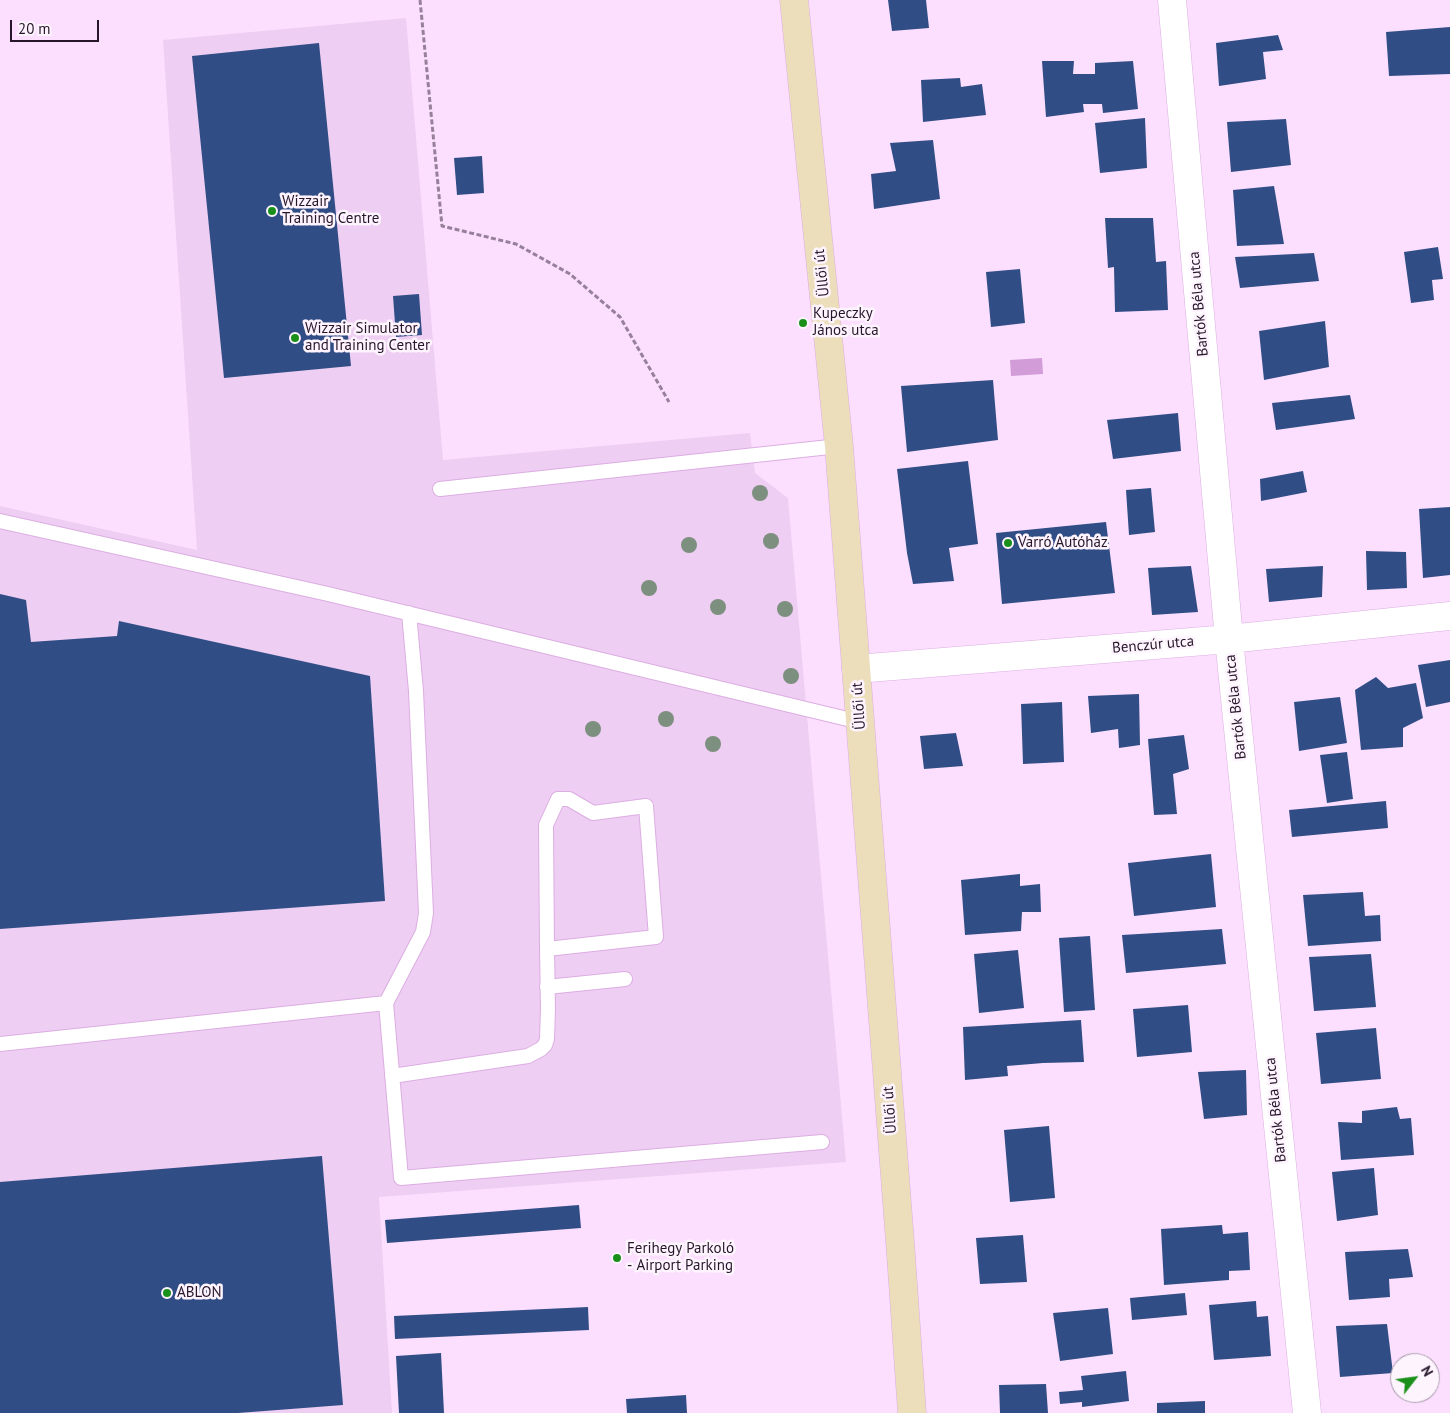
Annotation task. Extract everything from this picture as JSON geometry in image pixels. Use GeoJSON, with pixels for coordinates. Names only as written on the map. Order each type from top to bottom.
{"type":"FeatureCollection","features":[{"type":"Feature","properties":{"kind":"main road","name":"Üllői út"},"geometry":{"type":"LineString","coordinates":[[794,0],[839,446],[912,1413]]}},
{"type":"Feature","properties":{"kind":"street","name":"Bartók Béla utca"},"geometry":{"type":"LineString","coordinates":[[1172,0],[1229,639],[1307,1413]]}},
{"type":"Feature","properties":{"kind":"street","name":"Benczúr utca"},"geometry":{"type":"LineString","coordinates":[[856,669],[1229,639],[1450,616]]}},
{"type":"Feature","properties":{"kind":"lane"},"geometry":{"type":"LineString","coordinates":[[440,488],[839,446]]}},
{"type":"Feature","properties":{"kind":"lane"},"geometry":{"type":"LineString","coordinates":[[0,521],[408,613],[860,722]]}},
{"type":"Feature","properties":{"kind":"lane"},"geometry":{"type":"LineString","coordinates":[[408,613],[416,691],[426,913],[423,932],[386,1003],[401,1178],[822,1142]]}},
{"type":"Feature","properties":{"kind":"lane"},"geometry":{"type":"LineString","coordinates":[[392,1076],[528,1056],[545,1045],[548,987],[547,948],[546,825],[558,799],[569,799],[593,813],[646,806],[656,937],[547,948]]}},
{"type":"Feature","properties":{"kind":"lane"},"geometry":{"type":"LineString","coordinates":[[548,987],[625,979]]}},
{"type":"Feature","properties":{"kind":"lane"},"geometry":{"type":"LineString","coordinates":[[0,1044],[386,1003]]}},
{"type":"Feature","properties":{"kind":"path"},"geometry":{"type":"LineString","coordinates":[[420,0],[442,226],[516,244],[570,274],[620,317],[669,402]]}},
{"type":"Feature","properties":{"kind":"shaded area"},"geometry":{"type":"Polygon","coordinates":[[[406,18],[443,460],[750,433],[755,473],[788,498],[846,1162],[379,1197],[392,1413],[0,1413],[0,506],[197,550],[163,40],[406,18]]]}},
{"type":"Feature","properties":{"kind":"shaded area"},"geometry":{"type":"Polygon","coordinates":[[[1042,358],[1043,374],[1011,376],[1010,360],[1042,358]]]}},
{"type":"Feature","properties":{"kind":"building"},"geometry":{"type":"Polygon","coordinates":[[[888,0],[926,0],[929,28],[892,31],[888,0]]]}},
{"type":"Feature","properties":{"kind":"building"},"geometry":{"type":"Polygon","coordinates":[[[1450,27],[1450,74],[1389,76],[1386,32],[1450,27]]]}},
{"type":"Feature","properties":{"kind":"building"},"geometry":{"type":"Polygon","coordinates":[[[1278,35],[1283,50],[1263,52],[1266,79],[1219,86],[1216,43],[1278,35]]]}},
{"type":"Feature","properties":{"kind":"building","name":"Wizzair Training Centre"},"geometry":{"type":"Polygon","coordinates":[[[319,43],[351,366],[224,378],[192,56],[319,43]]]}},
{"type":"Feature","properties":{"kind":"building"},"geometry":{"type":"Polygon","coordinates":[[[1042,61],[1074,61],[1073,74],[1095,74],[1095,63],[1133,61],[1138,109],[1103,113],[1102,104],[1083,104],[1084,112],[1046,117],[1042,61]]]}},
{"type":"Feature","properties":{"kind":"building"},"geometry":{"type":"Polygon","coordinates":[[[960,78],[961,87],[982,84],[986,115],[923,122],[921,80],[960,78]]]}},
{"type":"Feature","properties":{"kind":"building"},"geometry":{"type":"Polygon","coordinates":[[[1145,118],[1147,168],[1100,173],[1095,123],[1145,118]]]}},
{"type":"Feature","properties":{"kind":"building"},"geometry":{"type":"Polygon","coordinates":[[[1286,119],[1291,165],[1231,172],[1227,122],[1286,119]]]}},
{"type":"Feature","properties":{"kind":"building"},"geometry":{"type":"Polygon","coordinates":[[[933,140],[940,199],[874,209],[871,174],[896,171],[890,143],[933,140]]]}},
{"type":"Feature","properties":{"kind":"building"},"geometry":{"type":"Polygon","coordinates":[[[482,156],[484,193],[457,195],[454,158],[482,156]]]}},
{"type":"Feature","properties":{"kind":"building"},"geometry":{"type":"Polygon","coordinates":[[[1274,186],[1284,244],[1237,246],[1233,190],[1274,186]]]}},
{"type":"Feature","properties":{"kind":"building"},"geometry":{"type":"Polygon","coordinates":[[[1105,218],[1153,218],[1156,262],[1166,261],[1168,310],[1115,312],[1114,267],[1108,268],[1105,218]]]}},
{"type":"Feature","properties":{"kind":"building"},"geometry":{"type":"Polygon","coordinates":[[[1438,247],[1443,279],[1432,280],[1434,300],[1411,303],[1404,252],[1438,247]]]}},
{"type":"Feature","properties":{"kind":"building"},"geometry":{"type":"Polygon","coordinates":[[[1314,253],[1319,281],[1240,288],[1235,257],[1314,253]]]}},
{"type":"Feature","properties":{"kind":"building"},"geometry":{"type":"Polygon","coordinates":[[[1020,269],[1025,323],[991,327],[986,272],[1020,269]]]}},
{"type":"Feature","properties":{"kind":"building"},"geometry":{"type":"Polygon","coordinates":[[[419,294],[422,335],[396,337],[393,296],[419,294]]]}},
{"type":"Feature","properties":{"kind":"building"},"geometry":{"type":"Polygon","coordinates":[[[1325,321],[1329,367],[1264,380],[1259,331],[1325,321]]]}},
{"type":"Feature","properties":{"kind":"building"},"geometry":{"type":"Polygon","coordinates":[[[993,380],[998,440],[907,452],[901,386],[993,380]]]}},
{"type":"Feature","properties":{"kind":"building"},"geometry":{"type":"Polygon","coordinates":[[[1350,395],[1355,419],[1276,430],[1272,403],[1350,395]]]}},
{"type":"Feature","properties":{"kind":"building"},"geometry":{"type":"Polygon","coordinates":[[[1178,413],[1181,451],[1113,459],[1107,420],[1178,413]]]}},
{"type":"Feature","properties":{"kind":"building"},"geometry":{"type":"Polygon","coordinates":[[[968,461],[978,544],[949,548],[954,581],[913,584],[907,553],[897,469],[968,461]]]}},
{"type":"Feature","properties":{"kind":"building"},"geometry":{"type":"Polygon","coordinates":[[[1303,471],[1307,492],[1261,501],[1260,479],[1303,471]]]}},
{"type":"Feature","properties":{"kind":"building"},"geometry":{"type":"Polygon","coordinates":[[[1151,488],[1155,532],[1129,535],[1126,490],[1151,488]]]}},
{"type":"Feature","properties":{"kind":"building"},"geometry":{"type":"Polygon","coordinates":[[[1450,507],[1450,575],[1423,578],[1419,509],[1450,507]]]}},
{"type":"Feature","properties":{"kind":"building"},"geometry":{"type":"Polygon","coordinates":[[[1106,522],[1115,593],[1002,604],[996,533],[1106,522]]]}},
{"type":"Feature","properties":{"kind":"building"},"geometry":{"type":"Polygon","coordinates":[[[1366,551],[1406,552],[1407,588],[1367,590],[1366,551]]]}},
{"type":"Feature","properties":{"kind":"building"},"geometry":{"type":"Polygon","coordinates":[[[1191,566],[1198,612],[1152,615],[1148,568],[1191,566]]]}},
{"type":"Feature","properties":{"kind":"building"},"geometry":{"type":"Polygon","coordinates":[[[1323,566],[1322,597],[1269,602],[1266,569],[1323,566]]]}},
{"type":"Feature","properties":{"kind":"building"},"geometry":{"type":"Polygon","coordinates":[[[0,594],[26,600],[31,642],[117,636],[119,621],[370,676],[385,901],[0,929],[0,594]]]}},
{"type":"Feature","properties":{"kind":"building"},"geometry":{"type":"Polygon","coordinates":[[[1450,660],[1450,702],[1426,707],[1418,665],[1450,660]]]}},
{"type":"Feature","properties":{"kind":"building"},"geometry":{"type":"Polygon","coordinates":[[[1376,677],[1388,688],[1416,683],[1423,718],[1403,728],[1403,747],[1361,750],[1355,690],[1376,677]]]}},
{"type":"Feature","properties":{"kind":"building"},"geometry":{"type":"Polygon","coordinates":[[[1139,694],[1140,745],[1119,748],[1118,729],[1091,733],[1088,696],[1139,694]]]}},
{"type":"Feature","properties":{"kind":"building"},"geometry":{"type":"Polygon","coordinates":[[[1340,697],[1347,743],[1299,751],[1294,702],[1340,697]]]}},
{"type":"Feature","properties":{"kind":"building"},"geometry":{"type":"Polygon","coordinates":[[[1062,702],[1064,762],[1023,764],[1021,704],[1062,702]]]}},
{"type":"Feature","properties":{"kind":"building"},"geometry":{"type":"Polygon","coordinates":[[[956,733],[963,766],[924,769],[920,736],[956,733]]]}},
{"type":"Feature","properties":{"kind":"building"},"geometry":{"type":"Polygon","coordinates":[[[1184,735],[1189,769],[1173,774],[1177,814],[1154,815],[1148,739],[1184,735]]]}},
{"type":"Feature","properties":{"kind":"building"},"geometry":{"type":"Polygon","coordinates":[[[1347,752],[1353,799],[1327,803],[1320,755],[1347,752]]]}},
{"type":"Feature","properties":{"kind":"building"},"geometry":{"type":"Polygon","coordinates":[[[1386,801],[1388,828],[1292,837],[1289,810],[1386,801]]]}},
{"type":"Feature","properties":{"kind":"building"},"geometry":{"type":"Polygon","coordinates":[[[1211,854],[1216,907],[1134,916],[1128,863],[1211,854]]]}},
{"type":"Feature","properties":{"kind":"building"},"geometry":{"type":"Polygon","coordinates":[[[1020,874],[1020,886],[1040,884],[1041,912],[1022,912],[1021,931],[965,935],[961,880],[1020,874]]]}},
{"type":"Feature","properties":{"kind":"building"},"geometry":{"type":"Polygon","coordinates":[[[1363,892],[1365,916],[1380,915],[1381,941],[1308,946],[1303,895],[1363,892]]]}},
{"type":"Feature","properties":{"kind":"building"},"geometry":{"type":"Polygon","coordinates":[[[1222,929],[1226,964],[1126,973],[1122,935],[1222,929]]]}},
{"type":"Feature","properties":{"kind":"building"},"geometry":{"type":"Polygon","coordinates":[[[1090,936],[1095,1010],[1064,1012],[1059,938],[1090,936]]]}},
{"type":"Feature","properties":{"kind":"building"},"geometry":{"type":"Polygon","coordinates":[[[1018,950],[1024,1008],[979,1013],[974,954],[1018,950]]]}},
{"type":"Feature","properties":{"kind":"building"},"geometry":{"type":"Polygon","coordinates":[[[1371,954],[1376,1007],[1314,1011],[1309,957],[1371,954]]]}},
{"type":"Feature","properties":{"kind":"building"},"geometry":{"type":"Polygon","coordinates":[[[1188,1005],[1192,1052],[1137,1057],[1133,1009],[1188,1005]]]}},
{"type":"Feature","properties":{"kind":"building"},"geometry":{"type":"Polygon","coordinates":[[[1081,1020],[1084,1062],[1007,1066],[1008,1076],[965,1080],[963,1027],[1081,1020]]]}},
{"type":"Feature","properties":{"kind":"building"},"geometry":{"type":"Polygon","coordinates":[[[1376,1028],[1381,1079],[1321,1084],[1316,1033],[1376,1028]]]}},
{"type":"Feature","properties":{"kind":"building"},"geometry":{"type":"Polygon","coordinates":[[[1246,1070],[1247,1115],[1204,1119],[1198,1072],[1246,1070]]]}},
{"type":"Feature","properties":{"kind":"building"},"geometry":{"type":"Polygon","coordinates":[[[1397,1107],[1400,1119],[1411,1118],[1414,1155],[1341,1160],[1338,1122],[1362,1123],[1362,1111],[1397,1107]]]}},
{"type":"Feature","properties":{"kind":"building"},"geometry":{"type":"Polygon","coordinates":[[[1049,1126],[1055,1198],[1010,1202],[1004,1130],[1049,1126]]]}},
{"type":"Feature","properties":{"kind":"building","name":"ABLON"},"geometry":{"type":"Polygon","coordinates":[[[322,1156],[343,1405],[238,1413],[0,1413],[0,1182],[322,1156]]]}},
{"type":"Feature","properties":{"kind":"building"},"geometry":{"type":"Polygon","coordinates":[[[1374,1168],[1378,1215],[1337,1221],[1332,1172],[1374,1168]]]}},
{"type":"Feature","properties":{"kind":"building"},"geometry":{"type":"Polygon","coordinates":[[[579,1205],[581,1228],[387,1243],[385,1220],[579,1205]]]}},
{"type":"Feature","properties":{"kind":"building"},"geometry":{"type":"Polygon","coordinates":[[[1222,1225],[1223,1234],[1248,1232],[1250,1270],[1229,1271],[1229,1280],[1164,1285],[1161,1229],[1222,1225]]]}},
{"type":"Feature","properties":{"kind":"building"},"geometry":{"type":"Polygon","coordinates":[[[1023,1235],[1027,1282],[980,1284],[976,1238],[1023,1235]]]}},
{"type":"Feature","properties":{"kind":"building"},"geometry":{"type":"Polygon","coordinates":[[[1408,1249],[1413,1277],[1389,1279],[1390,1297],[1349,1300],[1345,1252],[1408,1249]]]}},
{"type":"Feature","properties":{"kind":"building"},"geometry":{"type":"Polygon","coordinates":[[[1185,1293],[1187,1315],[1132,1320],[1130,1298],[1185,1293]]]}},
{"type":"Feature","properties":{"kind":"building"},"geometry":{"type":"Polygon","coordinates":[[[1256,1301],[1257,1317],[1268,1316],[1271,1356],[1214,1360],[1209,1305],[1256,1301]]]}},
{"type":"Feature","properties":{"kind":"building"},"geometry":{"type":"Polygon","coordinates":[[[588,1307],[589,1330],[395,1339],[394,1316],[588,1307]]]}},
{"type":"Feature","properties":{"kind":"building"},"geometry":{"type":"Polygon","coordinates":[[[1108,1308],[1113,1354],[1060,1361],[1053,1313],[1108,1308]]]}},
{"type":"Feature","properties":{"kind":"building"},"geometry":{"type":"Polygon","coordinates":[[[1387,1324],[1391,1353],[1390,1373],[1340,1377],[1336,1326],[1387,1324]]]}},
{"type":"Feature","properties":{"kind":"building"},"geometry":{"type":"Polygon","coordinates":[[[441,1353],[444,1413],[399,1413],[396,1356],[441,1353]]]}},
{"type":"Feature","properties":{"kind":"building"},"geometry":{"type":"Polygon","coordinates":[[[1126,1371],[1129,1401],[1082,1407],[1082,1402],[1060,1404],[1059,1392],[1083,1390],[1081,1376],[1126,1371]]]}},
{"type":"Feature","properties":{"kind":"building"},"geometry":{"type":"Polygon","coordinates":[[[1046,1384],[1048,1413],[1000,1413],[999,1385],[1046,1384]]]}},
{"type":"Feature","properties":{"kind":"building"},"geometry":{"type":"Polygon","coordinates":[[[686,1395],[687,1413],[627,1413],[626,1399],[686,1395]]]}},
{"type":"Feature","properties":{"kind":"building"},"geometry":{"type":"Polygon","coordinates":[[[1205,1401],[1205,1413],[1157,1413],[1157,1403],[1205,1401]]]}},
{"type":"Feature","properties":{"kind":"place","name":"Wizzair Training Centre"},"geometry":{"type":"Point","coordinates":[272,211]}},
{"type":"Feature","properties":{"kind":"place","name":"Kupeczky János utca"},"geometry":{"type":"Point","coordinates":[803,323]}},
{"type":"Feature","properties":{"kind":"place","name":"Wizzair Simulator and Training Center"},"geometry":{"type":"Point","coordinates":[295,338]}},
{"type":"Feature","properties":{"kind":"place","name":"Varró Autóház"},"geometry":{"type":"Point","coordinates":[1008,543]}},
{"type":"Feature","properties":{"kind":"place","name":"Ferihegy Parkoló - Airport Parking"},"geometry":{"type":"Point","coordinates":[617,1258]}},
{"type":"Feature","properties":{"kind":"place","name":"ABLON"},"geometry":{"type":"Point","coordinates":[167,1293]}}]}
